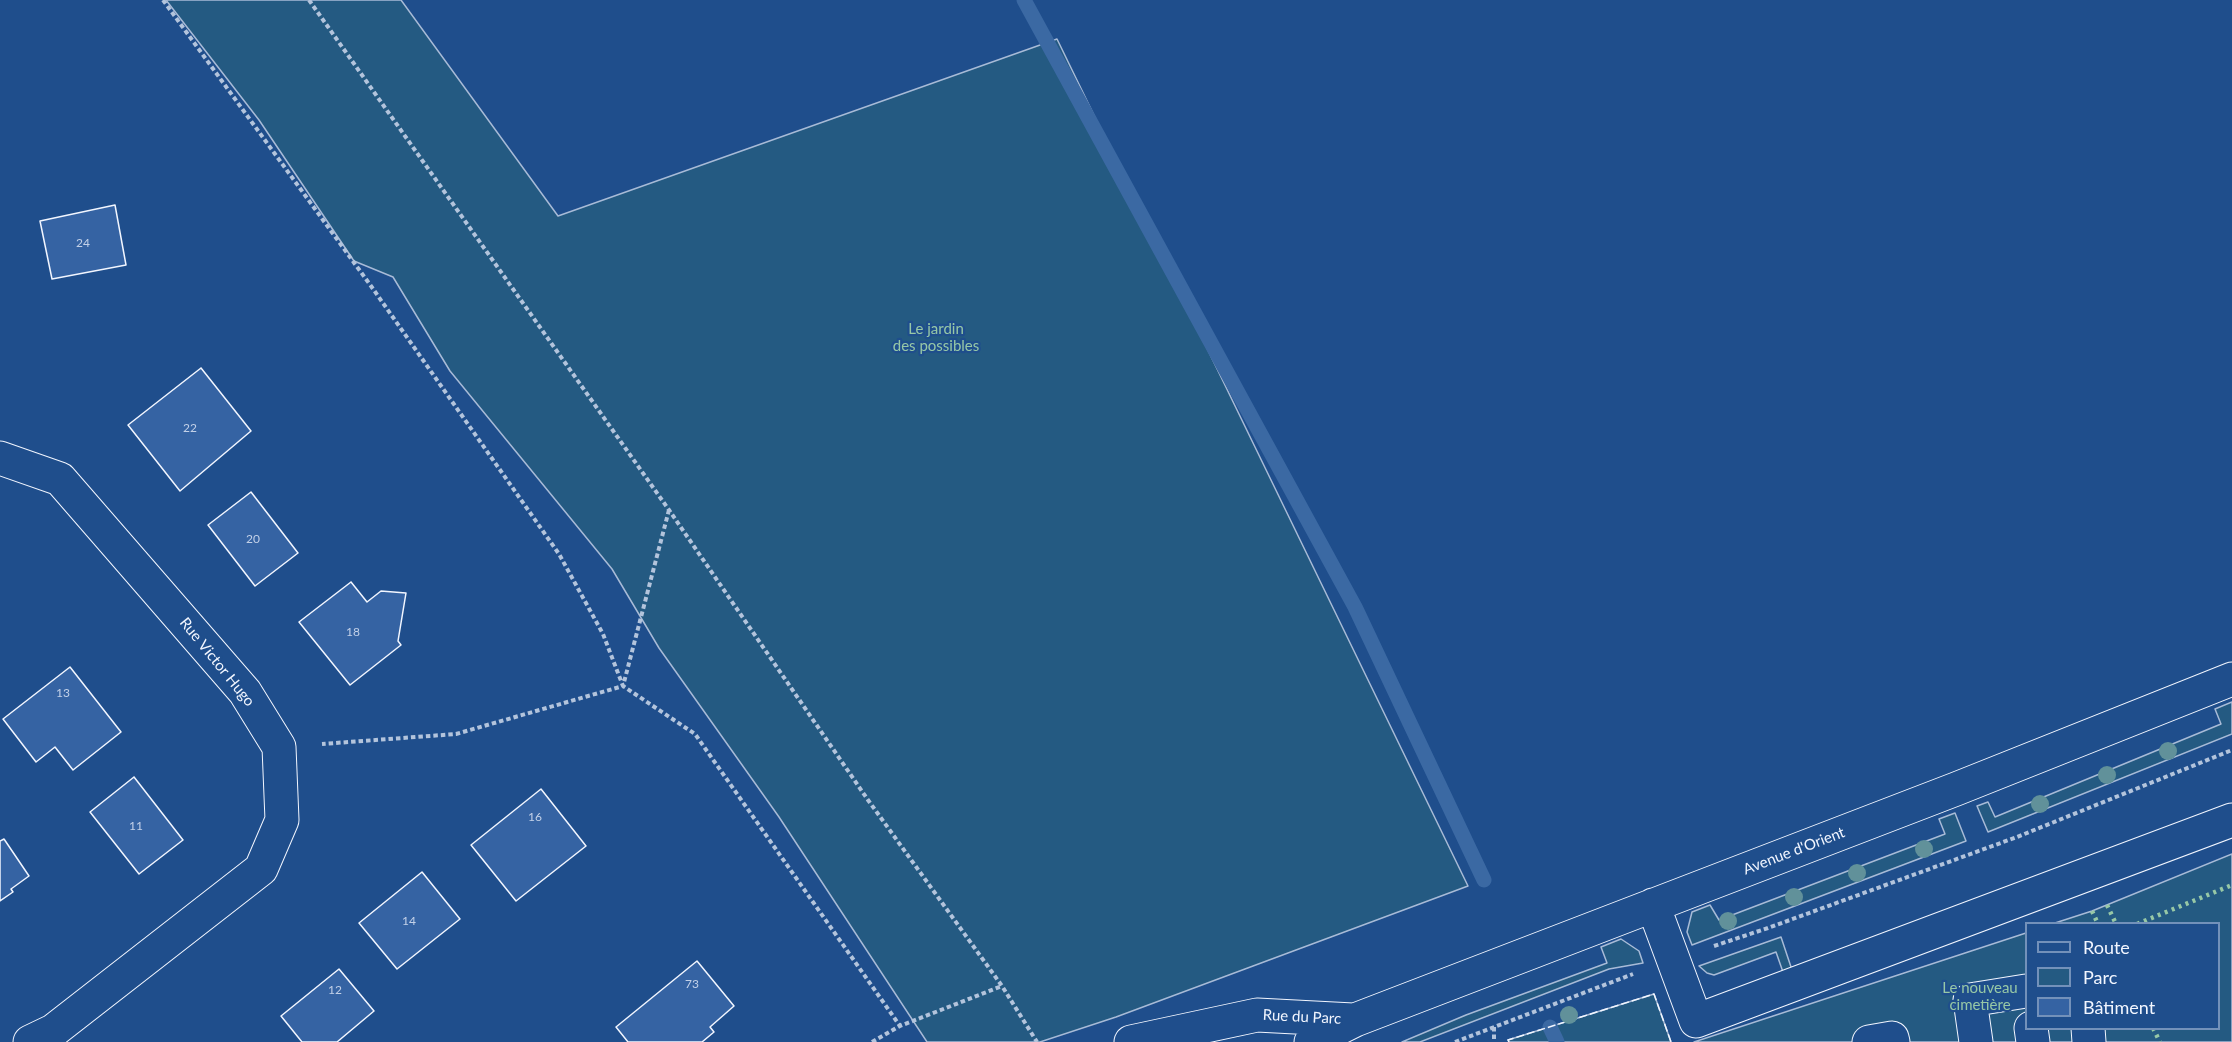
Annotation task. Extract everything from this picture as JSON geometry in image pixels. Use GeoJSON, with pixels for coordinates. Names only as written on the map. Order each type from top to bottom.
{"type":"FeatureCollection","features":[{"type":"Feature","properties":{"kind":"street","name":"Rue Victor Hugo"},"geometry":{"type":"LineString","coordinates":[[0,458],[60,479],[245,692],[279,747],[282,820],[261,869],[53,1031],[30,1042]]}},
{"type":"Feature","properties":{"kind":"street","name":"Avenue d'Orient"},"geometry":{"type":"LineString","coordinates":[[1355,1020],[2232,679]]}},
{"type":"Feature","properties":{"kind":"street"},"geometry":{"type":"LineString","coordinates":[[1653,905],[1696,1021],[1712,1029],[2232,820]]}},
{"type":"Feature","properties":{"kind":"street"},"geometry":{"type":"LineString","coordinates":[[1976,1042],[1970,1000],[2025,994]]}},
{"type":"Feature","properties":{"kind":"street","name":"Rue du Parc"},"geometry":{"type":"LineString","coordinates":[[1131,1042],[1257,1015],[1355,1020]]}},
{"type":"Feature","properties":{"kind":"street","name":"Rue du Parc"},"geometry":{"type":"LineString","coordinates":[[1311,1042],[1355,1020]]}},
{"type":"Feature","properties":{"kind":"street"},"geometry":{"type":"LineString","coordinates":[[1869,1042],[1892,1038],[1893,1042]]}},
{"type":"Feature","properties":{"kind":"path"},"geometry":{"type":"LineString","coordinates":[[163,0],[371,286],[559,554],[603,634],[623,686],[695,734],[900,1026]]}},
{"type":"Feature","properties":{"kind":"path"},"geometry":{"type":"LineString","coordinates":[[309,0],[669,510],[868,800],[1002,986],[1037,1042]]}},
{"type":"Feature","properties":{"kind":"path"},"geometry":{"type":"LineString","coordinates":[[623,686],[669,510]]}},
{"type":"Feature","properties":{"kind":"path"},"geometry":{"type":"LineString","coordinates":[[279,747],[456,734],[623,686]]}},
{"type":"Feature","properties":{"kind":"path"},"geometry":{"type":"LineString","coordinates":[[1455,1042],[1673,959],[1768,928],[2017,837],[2232,750]]}},
{"type":"Feature","properties":{"kind":"path"},"geometry":{"type":"LineString","coordinates":[[872,1042],[900,1026],[1002,986]]}},
{"type":"Feature","properties":{"kind":"path"},"geometry":{"type":"LineString","coordinates":[[1494,1027],[1494,1042]]}},
{"type":"Feature","properties":{"kind":"green space","name":"Le jardin des possibles"},"geometry":{"type":"Polygon","coordinates":[[[166,0],[401,0],[558,216],[1057,39],[1468,886],[1116,1017],[1040,1042],[927,1042],[779,817],[659,648],[612,569],[450,371],[393,277],[354,261],[259,120],[166,0]]]}},
{"type":"Feature","properties":{"kind":"green space"},"geometry":{"type":"Polygon","coordinates":[[[2232,702],[2232,734],[1988,832],[1977,806],[1988,802],[1995,817],[2221,724],[2215,709],[2232,702]]]}},
{"type":"Feature","properties":{"kind":"green space"},"geometry":{"type":"Polygon","coordinates":[[[1955,813],[1966,841],[1692,945],[1687,932],[1692,912],[1710,905],[1719,920],[1945,834],[1939,819],[1955,813]]]}},
{"type":"Feature","properties":{"kind":"green space","name":"Le nouveau cimetière"},"geometry":{"type":"Polygon","coordinates":[[[2232,854],[2232,1042],[1694,1042],[2025,933],[2025,1030],[2220,1030],[2220,922],[2058,922],[2092,911],[2232,854]]]}},
{"type":"Feature","properties":{"kind":"green space"},"geometry":{"type":"Polygon","coordinates":[[[1781,937],[1793,973],[1784,975],[1776,952],[1714,975],[1707,973],[1699,966],[1781,937]]]}},
{"type":"Feature","properties":{"kind":"green space"},"geometry":{"type":"Polygon","coordinates":[[[1621,939],[1639,951],[1643,963],[1609,969],[1420,1042],[1402,1042],[1466,1015],[1607,963],[1601,947],[1621,939]]]}},
{"type":"Feature","properties":{"kind":"green space"},"geometry":{"type":"Polygon","coordinates":[[[1654,994],[1671,1042],[1509,1042],[1508,1040],[1654,994]]]}},
{"type":"Feature","properties":{"kind":"building"},"geometry":{"type":"Polygon","coordinates":[[[115,205],[126,265],[52,279],[40,221],[115,205]]]}},
{"type":"Feature","properties":{"kind":"building"},"geometry":{"type":"Polygon","coordinates":[[[201,368],[251,431],[180,491],[128,425],[201,368]]]}},
{"type":"Feature","properties":{"kind":"building"},"geometry":{"type":"Polygon","coordinates":[[[251,492],[298,553],[255,586],[208,525],[251,492]]]}},
{"type":"Feature","properties":{"kind":"building"},"geometry":{"type":"Polygon","coordinates":[[[351,582],[367,602],[381,591],[406,593],[398,641],[401,645],[350,685],[299,622],[351,582]]]}},
{"type":"Feature","properties":{"kind":"building"},"geometry":{"type":"Polygon","coordinates":[[[70,667],[121,732],[73,770],[55,747],[36,762],[3,719],[70,667]]]}},
{"type":"Feature","properties":{"kind":"building"},"geometry":{"type":"Polygon","coordinates":[[[134,777],[183,840],[139,874],[90,812],[134,777]]]}},
{"type":"Feature","properties":{"kind":"building"},"geometry":{"type":"Polygon","coordinates":[[[541,789],[586,846],[516,901],[471,845],[541,789]]]}},
{"type":"Feature","properties":{"kind":"building"},"geometry":{"type":"Polygon","coordinates":[[[4,839],[29,876],[11,889],[13,892],[0,901],[0,841],[4,839]]]}},
{"type":"Feature","properties":{"kind":"building"},"geometry":{"type":"Polygon","coordinates":[[[422,872],[460,919],[397,969],[359,923],[422,872]]]}},
{"type":"Feature","properties":{"kind":"building"},"geometry":{"type":"Polygon","coordinates":[[[697,961],[734,1006],[710,1027],[714,1032],[702,1042],[628,1042],[616,1027],[697,961]]]}},
{"type":"Feature","properties":{"kind":"building"},"geometry":{"type":"Polygon","coordinates":[[[339,969],[374,1011],[337,1042],[302,1042],[281,1016],[339,969]]]}},
{"type":"Feature","properties":{"kind":"waterway"},"geometry":{"type":"LineString","coordinates":[[1024,0],[1355,607],[1484,880]]}},
{"type":"Feature","properties":{"kind":"waterway"},"geometry":{"type":"LineString","coordinates":[[1550,1027],[1557,1042]]}},
{"type":"Feature","properties":{"kind":"hedge"},"geometry":{"type":"LineString","coordinates":[[2142,922],[2232,885]]}},
{"type":"Feature","properties":{"kind":"hedge"},"geometry":{"type":"LineString","coordinates":[[2107,905],[2115,922]]}},
{"type":"Feature","properties":{"kind":"hedge"},"geometry":{"type":"LineString","coordinates":[[2092,911],[2097,922]]}},
{"type":"Feature","properties":{"kind":"hedge"},"geometry":{"type":"LineString","coordinates":[[2154,1030],[2160,1042]]}},
{"type":"Feature","properties":{"kind":"fence"},"geometry":{"type":"LineString","coordinates":[[1509,1042],[1508,1040],[1654,994],[1671,1042]]}}]}
